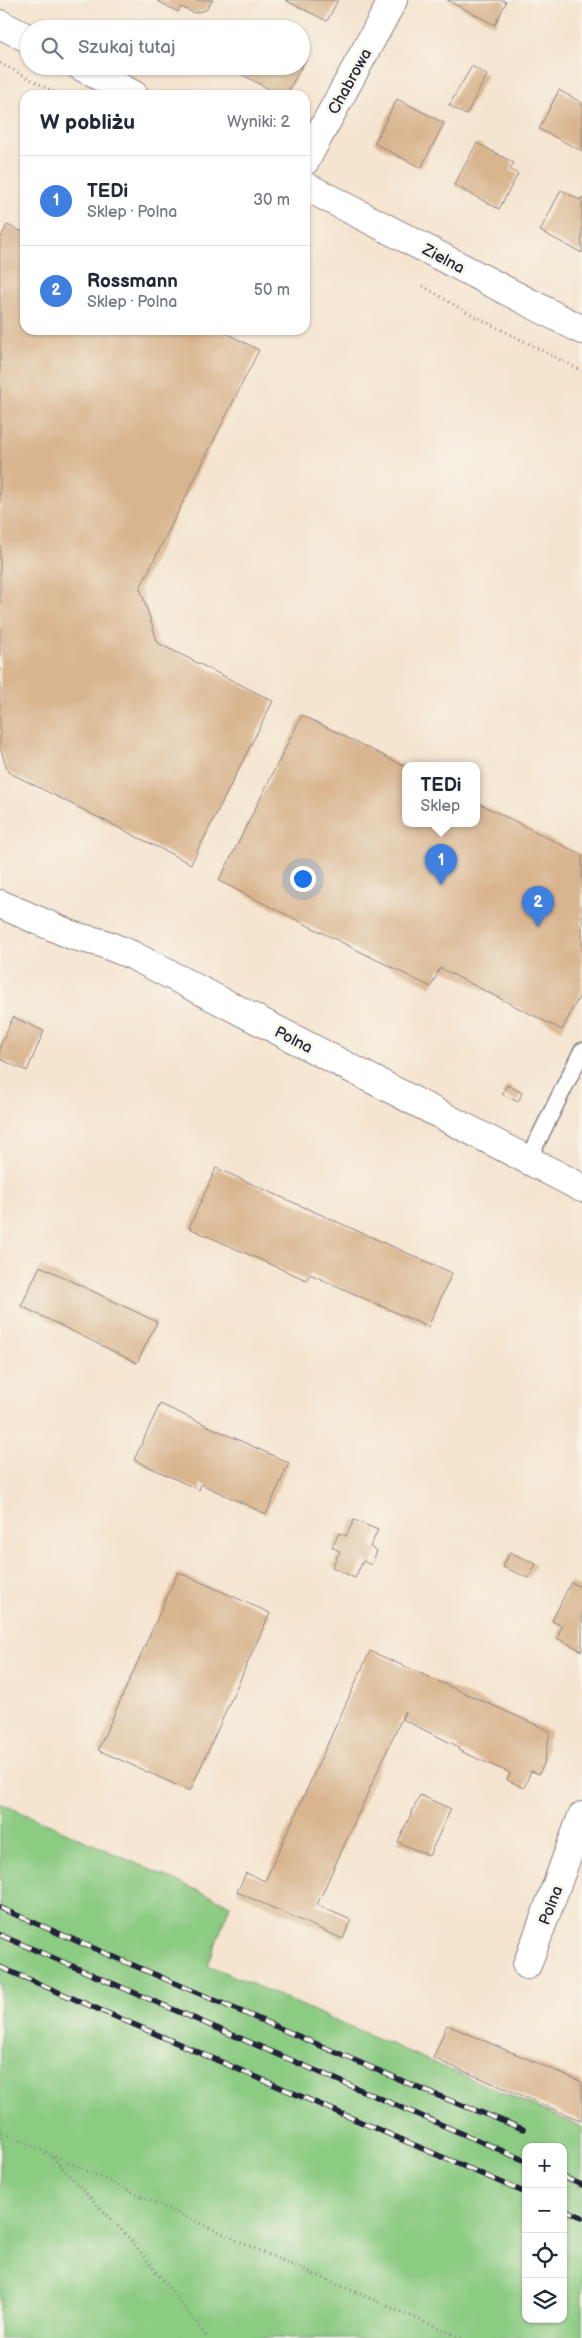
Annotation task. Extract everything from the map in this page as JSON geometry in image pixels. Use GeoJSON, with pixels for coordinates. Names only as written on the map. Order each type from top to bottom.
{"type":"FeatureCollection","features":[{"type":"Feature","properties":{"kind":"street","name":"Chabrowa"},"geometry":{"type":"LineString","coordinates":[[310,152],[393,0]]}},
{"type":"Feature","properties":{"kind":"street"},"geometry":{"type":"LineString","coordinates":[[0,24],[20,34]]}},
{"type":"Feature","properties":{"kind":"street"},"geometry":{"type":"LineString","coordinates":[[97,75],[125,90]]}},
{"type":"Feature","properties":{"kind":"street","name":"Zielna"},"geometry":{"type":"LineString","coordinates":[[310,189],[582,330]]}},
{"type":"Feature","properties":{"kind":"street","name":"Polna"},"geometry":{"type":"LineString","coordinates":[[0,904],[74,936],[102,943],[132,955],[582,1188]]}},
{"type":"Feature","properties":{"kind":"street","name":"Polna"},"geometry":{"type":"LineString","coordinates":[[526,1965],[582,1816]]}},
{"type":"Feature","properties":{"kind":"lane"},"geometry":{"type":"LineString","coordinates":[[528,1160],[582,1052]]}},
{"type":"Feature","properties":{"kind":"path"},"geometry":{"type":"LineString","coordinates":[[0,64],[20,74]]}},
{"type":"Feature","properties":{"kind":"path"},"geometry":{"type":"LineString","coordinates":[[21,75],[50,90]]}},
{"type":"Feature","properties":{"kind":"path"},"geometry":{"type":"LineString","coordinates":[[419,284],[461,309],[582,371]]}},
{"type":"Feature","properties":{"kind":"path"},"geometry":{"type":"LineString","coordinates":[[0,2131],[258,2250],[462,2338]]}},
{"type":"Feature","properties":{"kind":"path"},"geometry":{"type":"LineString","coordinates":[[50,2154],[132,2241],[208,2338]]}},
{"type":"Feature","properties":{"kind":"green space"},"geometry":{"type":"Polygon","coordinates":[[[0,1803],[230,1905],[208,1965],[582,2127],[582,2338],[0,2338],[0,1803]]]}},
{"type":"Feature","properties":{"kind":"building"},"geometry":{"type":"Polygon","coordinates":[[[156,0],[213,0],[206,10],[194,13],[181,7],[178,12],[156,0]]]}},
{"type":"Feature","properties":{"kind":"building"},"geometry":{"type":"Polygon","coordinates":[[[285,0],[338,0],[327,21],[285,0]]]}},
{"type":"Feature","properties":{"kind":"building"},"geometry":{"type":"Polygon","coordinates":[[[447,0],[502,0],[506,2],[495,25],[447,0]]]}},
{"type":"Feature","properties":{"kind":"building"},"geometry":{"type":"Polygon","coordinates":[[[472,66],[487,75],[466,115],[449,105],[472,66]]]}},
{"type":"Feature","properties":{"kind":"building"},"geometry":{"type":"Polygon","coordinates":[[[243,75],[297,75],[289,90],[271,90],[243,75]]]}},
{"type":"Feature","properties":{"kind":"building"},"geometry":{"type":"Polygon","coordinates":[[[559,90],[582,103],[582,151],[539,129],[559,90]]]}},
{"type":"Feature","properties":{"kind":"building"},"geometry":{"type":"Polygon","coordinates":[[[397,99],[444,123],[421,168],[374,143],[397,99]]]}},
{"type":"Feature","properties":{"kind":"building"},"geometry":{"type":"Polygon","coordinates":[[[477,143],[514,163],[510,170],[518,174],[499,209],[454,185],[477,143]]]}},
{"type":"Feature","properties":{"kind":"building"},"geometry":{"type":"Polygon","coordinates":[[[561,190],[580,200],[582,197],[582,253],[540,231],[561,190]]]}},
{"type":"Feature","properties":{"kind":"building"},"geometry":{"type":"Polygon","coordinates":[[[7,225],[20,231],[20,335],[230,335],[259,350],[140,588],[158,643],[273,701],[191,864],[8,772],[0,747],[0,239],[7,225]]]}},
{"type":"Feature","properties":{"kind":"building"},"geometry":{"type":"Polygon","coordinates":[[[302,715],[402,765],[402,827],[480,827],[480,804],[582,855],[582,991],[562,1030],[440,968],[431,987],[219,881],[302,715]]]}},
{"type":"Feature","properties":{"kind":"building"},"geometry":{"type":"Polygon","coordinates":[[[13,1017],[44,1031],[27,1071],[0,1059],[0,1046],[13,1017]]]}},
{"type":"Feature","properties":{"kind":"building"},"geometry":{"type":"Polygon","coordinates":[[[507,1085],[522,1093],[518,1102],[502,1094],[507,1085]]]}},
{"type":"Feature","properties":{"kind":"building"},"geometry":{"type":"Polygon","coordinates":[[[216,1168],[452,1273],[428,1327],[310,1274],[306,1280],[189,1228],[216,1168]]]}},
{"type":"Feature","properties":{"kind":"building"},"geometry":{"type":"Polygon","coordinates":[[[40,1266],[157,1322],[137,1363],[21,1306],[40,1266]]]}},
{"type":"Feature","properties":{"kind":"building"},"geometry":{"type":"Polygon","coordinates":[[[160,1404],[289,1463],[266,1514],[201,1484],[199,1490],[134,1460],[160,1404]]]}},
{"type":"Feature","properties":{"kind":"building"},"geometry":{"type":"Polygon","coordinates":[[[354,1520],[378,1530],[370,1547],[377,1551],[371,1565],[363,1561],[355,1578],[332,1567],[340,1551],[332,1547],[339,1533],[346,1536],[354,1520]]]}},
{"type":"Feature","properties":{"kind":"building"},"geometry":{"type":"Polygon","coordinates":[[[510,1552],[536,1564],[529,1578],[503,1567],[510,1552]]]}},
{"type":"Feature","properties":{"kind":"building"},"geometry":{"type":"Polygon","coordinates":[[[178,1572],[270,1613],[190,1791],[98,1750],[178,1572]]]}},
{"type":"Feature","properties":{"kind":"building"},"geometry":{"type":"Polygon","coordinates":[[[571,1582],[582,1588],[582,1651],[557,1638],[562,1626],[552,1621],[571,1582]]]}},
{"type":"Feature","properties":{"kind":"building"},"geometry":{"type":"Polygon","coordinates":[[[370,1651],[550,1731],[544,1764],[539,1774],[531,1771],[524,1788],[507,1780],[510,1773],[458,1750],[459,1747],[402,1719],[405,1711],[317,1905],[351,1920],[343,1939],[237,1892],[246,1873],[265,1881],[370,1651]]]}},
{"type":"Feature","properties":{"kind":"building"},"geometry":{"type":"Polygon","coordinates":[[[420,1795],[451,1809],[429,1856],[398,1842],[420,1795]]]}},
{"type":"Feature","properties":{"kind":"building"},"geometry":{"type":"Polygon","coordinates":[[[447,2025],[582,2082],[582,2121],[433,2058],[447,2025]]]}},
{"type":"Feature","properties":{"kind":"railway"},"geometry":{"type":"LineString","coordinates":[[0,1908],[426,2091],[523,2129]]}},
{"type":"Feature","properties":{"kind":"railway"},"geometry":{"type":"LineString","coordinates":[[0,1935],[522,2159]]}},
{"type":"Feature","properties":{"kind":"railway"},"geometry":{"type":"LineString","coordinates":[[0,1967],[522,2191]]}},
{"type":"Feature","properties":{"kind":"railway"},"geometry":{"type":"LineString","coordinates":[[567,2179],[582,2185]]}},
{"type":"Feature","properties":{"kind":"railway"},"geometry":{"type":"LineString","coordinates":[[567,2211],[582,2217]]}},
{"type":"Feature","properties":{"kind":"place","name":"TEDi"},"geometry":{"type":"Point","coordinates":[441,885]}},
{"type":"Feature","properties":{"kind":"place","name":"Rossmann"},"geometry":{"type":"Point","coordinates":[538,927]}}]}
